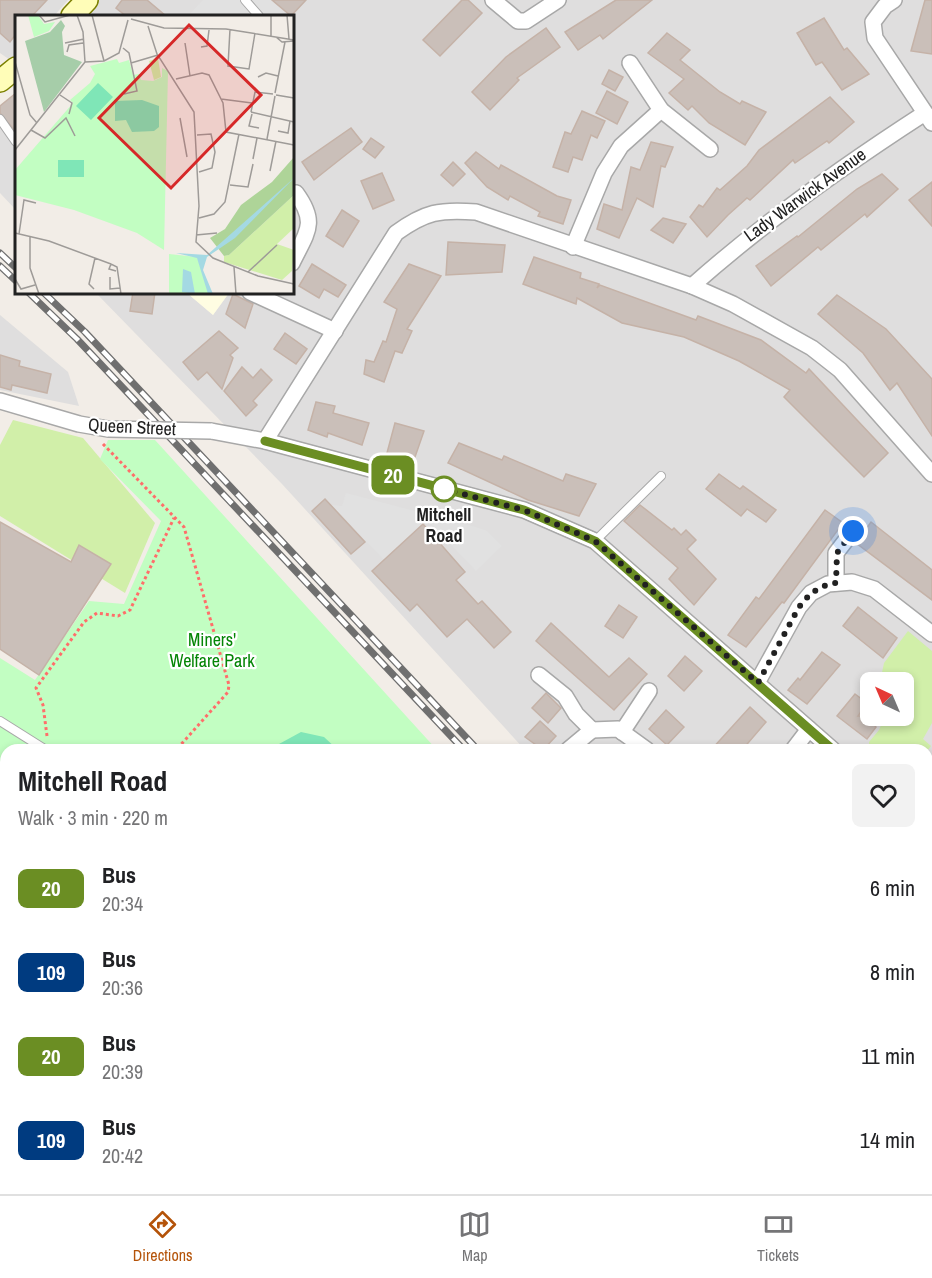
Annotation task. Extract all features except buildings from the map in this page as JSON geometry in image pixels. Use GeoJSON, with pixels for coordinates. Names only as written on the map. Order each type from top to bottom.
{"type":"FeatureCollection","features":[{"type":"Feature","properties":{"kind":"main road"},"geometry":{"type":"LineString","coordinates":[[73,15],[87,0]]}},
{"type":"Feature","properties":{"kind":"main road"},"geometry":{"type":"LineString","coordinates":[[0,81],[15,69]]}},
{"type":"Feature","properties":{"kind":"street"},"geometry":{"type":"LineString","coordinates":[[493,0],[518,21],[526,21],[558,0]]}},
{"type":"Feature","properties":{"kind":"street"},"geometry":{"type":"LineString","coordinates":[[894,0],[885,6],[873,22],[875,38],[928,118]]}},
{"type":"Feature","properties":{"kind":"street"},"geometry":{"type":"LineString","coordinates":[[630,63],[661,110],[710,149]]}},
{"type":"Feature","properties":{"kind":"street"},"geometry":{"type":"LineString","coordinates":[[573,247],[604,173],[615,155],[621,146],[661,110]]}},
{"type":"Feature","properties":{"kind":"street","name":"Lady Warwick Avenue"},"geometry":{"type":"LineString","coordinates":[[692,286],[741,242],[837,170],[928,118]]}},
{"type":"Feature","properties":{"kind":"street"},"geometry":{"type":"LineString","coordinates":[[294,259],[311,225],[308,210],[296,193]]}},
{"type":"Feature","properties":{"kind":"street"},"geometry":{"type":"LineString","coordinates":[[265,441],[396,233],[416,218],[436,211],[476,212],[692,286],[733,304],[812,348],[840,370],[932,474]]}},
{"type":"Feature","properties":{"kind":"street"},"geometry":{"type":"LineString","coordinates":[[260,294],[276,297],[335,331]]}},
{"type":"Feature","properties":{"kind":"street","name":"Queen Street"},"geometry":{"type":"LineString","coordinates":[[0,402],[79,424],[102,433],[211,431],[265,441],[524,510],[595,541],[826,744]]}},
{"type":"Feature","properties":{"kind":"street"},"geometry":{"type":"LineString","coordinates":[[836,583],[837,553],[853,531]]}},
{"type":"Feature","properties":{"kind":"street"},"geometry":{"type":"LineString","coordinates":[[758,683],[799,607],[811,593],[828,584],[852,582],[874,589],[932,634]]}},
{"type":"Feature","properties":{"kind":"street"},"geometry":{"type":"LineString","coordinates":[[539,675],[565,696],[576,714],[592,730]]}},
{"type":"Feature","properties":{"kind":"street"},"geometry":{"type":"LineString","coordinates":[[622,732],[649,691]]}},
{"type":"Feature","properties":{"kind":"street"},"geometry":{"type":"LineString","coordinates":[[575,744],[592,730],[618,729],[639,744]]}},
{"type":"Feature","properties":{"kind":"street"},"geometry":{"type":"LineString","coordinates":[[798,744],[809,729]]}},
{"type":"Feature","properties":{"kind":"lane"},"geometry":{"type":"LineString","coordinates":[[246,0],[258,15]]}},
{"type":"Feature","properties":{"kind":"lane"},"geometry":{"type":"LineString","coordinates":[[0,119],[15,141]]}},
{"type":"Feature","properties":{"kind":"lane"},"geometry":{"type":"LineString","coordinates":[[595,541],[661,476]]}},
{"type":"Feature","properties":{"kind":"lane"},"geometry":{"type":"LineString","coordinates":[[0,721],[36,744]]}},
{"type":"Feature","properties":{"kind":"path"},"geometry":{"type":"LineString","coordinates":[[102,433],[184,527],[229,685],[228,692],[181,744]]}},
{"type":"Feature","properties":{"kind":"path"},"geometry":{"type":"LineString","coordinates":[[48,739],[43,705],[36,688],[84,622],[97,613],[118,616],[130,610],[174,518]]}},
{"type":"Feature","properties":{"kind":"shaded area"},"geometry":{"type":"Polygon","coordinates":[[[0,0],[68,0],[55,15],[15,15],[15,59],[13,62],[0,53],[0,0]]]}},
{"type":"Feature","properties":{"kind":"shaded area"},"geometry":{"type":"Polygon","coordinates":[[[76,0],[932,0],[932,744],[520,744],[282,484],[97,294],[188,294],[213,315],[228,294],[294,294],[294,15],[93,15],[76,0]]]}},
{"type":"Feature","properties":{"kind":"shaded area"},"geometry":{"type":"Polygon","coordinates":[[[203,0],[272,0],[288,15],[189,15],[203,0]]]}},
{"type":"Feature","properties":{"kind":"shaded area"},"geometry":{"type":"Polygon","coordinates":[[[15,96],[15,209],[0,193],[0,107],[15,96]]]}},
{"type":"Feature","properties":{"kind":"shaded area"},"geometry":{"type":"Polygon","coordinates":[[[188,294],[228,294],[213,315],[188,294]]]}},
{"type":"Feature","properties":{"kind":"shaded area"},"geometry":{"type":"Polygon","coordinates":[[[0,315],[68,372],[79,406],[0,390],[0,315]]]}},
{"type":"Feature","properties":{"kind":"shaded area"},"geometry":{"type":"Polygon","coordinates":[[[346,493],[476,527],[487,531],[502,546],[476,571],[431,524],[423,524],[384,560],[331,505],[342,506],[346,493]]]}},
{"type":"Feature","properties":{"kind":"green space"},"geometry":{"type":"Polygon","coordinates":[[[13,420],[83,438],[155,523],[125,593],[0,516],[0,445],[13,420]]]}},
{"type":"Feature","properties":{"kind":"green space","name":"Miners' Welfare Park"},"geometry":{"type":"Polygon","coordinates":[[[108,440],[155,440],[432,744],[0,744],[0,658],[35,680],[89,601],[124,604],[161,521],[100,459],[108,440]]]}},
{"type":"Feature","properties":{"kind":"green space"},"geometry":{"type":"Polygon","coordinates":[[[908,631],[932,651],[932,723],[923,739],[929,744],[869,744],[881,726],[914,726],[914,672],[882,672],[884,663],[908,631]]]}},
{"type":"Feature","properties":{"kind":"green space"},"geometry":{"type":"Polygon","coordinates":[[[301,732],[324,737],[332,744],[279,744],[301,732]]]}},
{"type":"Feature","properties":{"kind":"railway"},"geometry":{"type":"LineString","coordinates":[[0,253],[15,267]]}},
{"type":"Feature","properties":{"kind":"railway"},"geometry":{"type":"LineString","coordinates":[[0,266],[15,280]]}},
{"type":"Feature","properties":{"kind":"railway"},"geometry":{"type":"LineString","coordinates":[[30,294],[77,339],[458,744]]}},
{"type":"Feature","properties":{"kind":"railway"},"geometry":{"type":"LineString","coordinates":[[45,294],[85,332],[472,744]]}},
{"type":"Feature","properties":{"kind":"bus line","name":"20"},"geometry":{"type":"LineString","coordinates":[[265,441],[524,510],[595,541],[826,744]]}},
{"type":"Feature","properties":{"kind":"place","name":"Mitchell Road"},"geometry":{"type":"Point","coordinates":[444,489]}},
{"type":"Feature","properties":{"kind":"route"},"geometry":{"type":"LineString","coordinates":[[444,489],[524,510],[595,541],[758,683],[792,625],[799,607],[811,593],[828,584],[836,583],[837,553],[853,531]]}}]}
